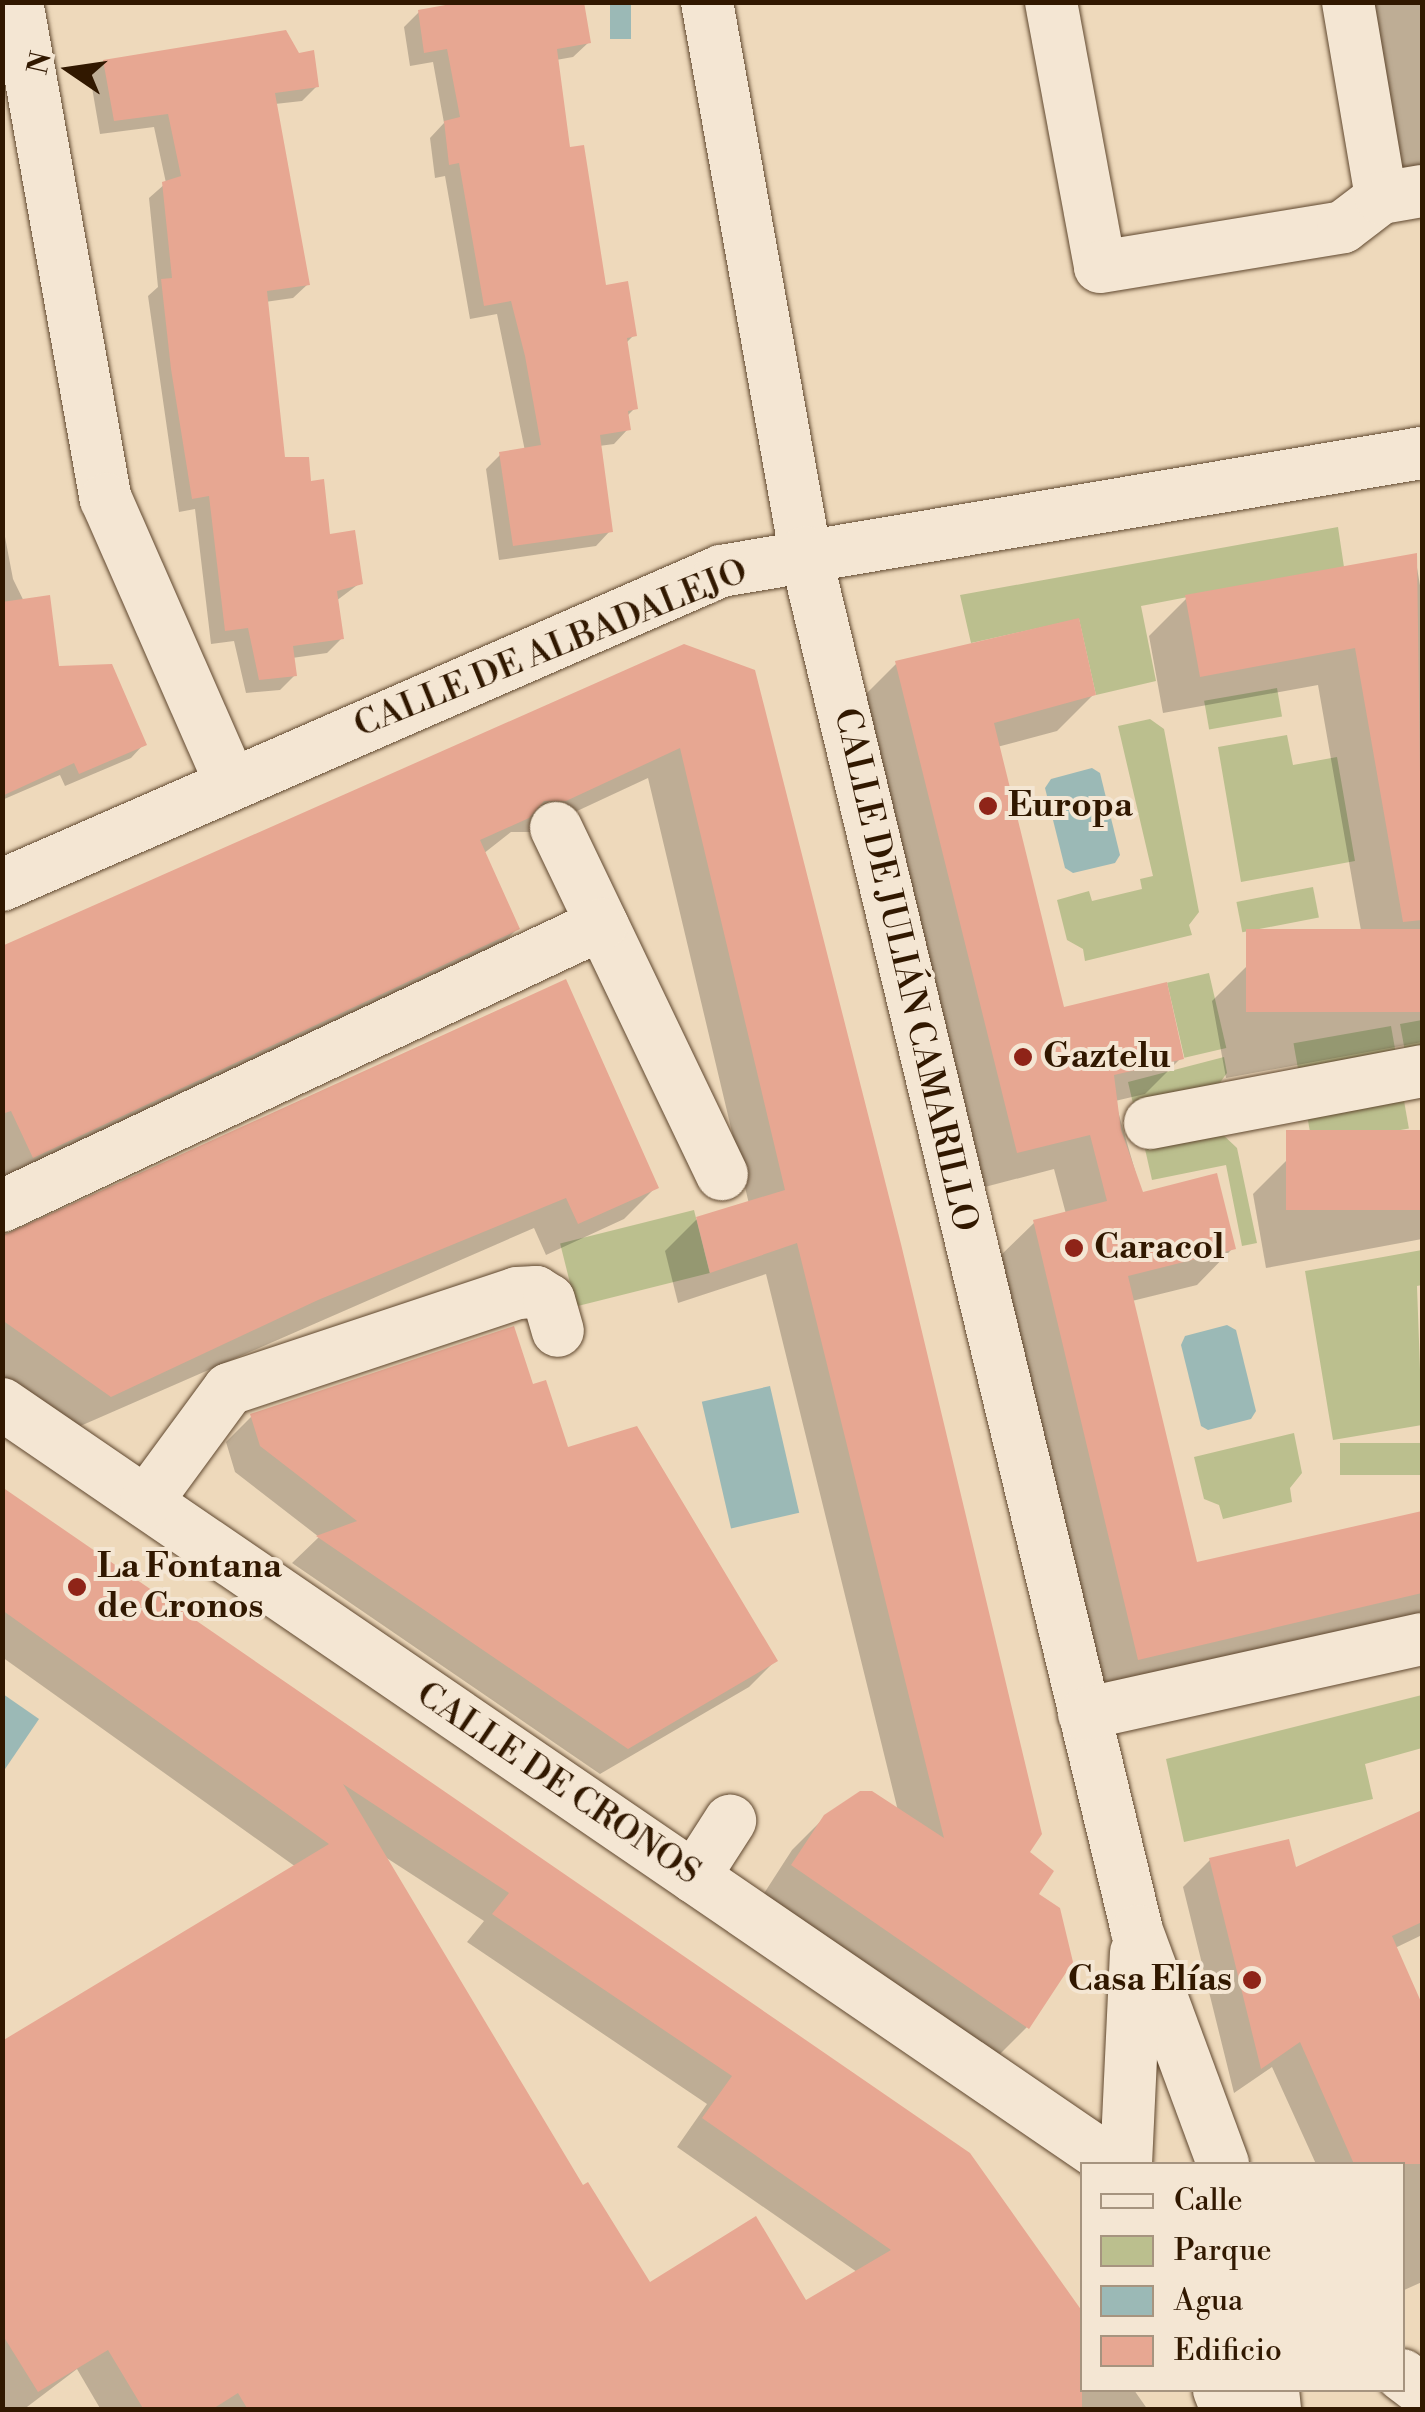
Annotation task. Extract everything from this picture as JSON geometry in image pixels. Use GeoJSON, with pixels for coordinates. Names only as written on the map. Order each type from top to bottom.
{"type":"FeatureCollection","features":[{"type":"Feature","properties":{"kind":"street","name":"CALLE DE JULIÁN CAMARILLO"},"geometry":{"type":"LineString","coordinates":[[707,2],[805,552],[1138,1931],[1222,2162]]}},
{"type":"Feature","properties":{"kind":"street"},"geometry":{"type":"LineString","coordinates":[[1052,2],[1100,267],[1343,227],[1402,195],[1348,2]]}},
{"type":"Feature","properties":{"kind":"street"},"geometry":{"type":"LineString","coordinates":[[21,6],[106,499],[231,784]]}},
{"type":"Feature","properties":{"kind":"street","name":"CALLE DE ALBADALEJO"},"geometry":{"type":"LineString","coordinates":[[2,885],[721,571],[805,552],[1422,452]]}},
{"type":"Feature","properties":{"kind":"street"},"geometry":{"type":"LineString","coordinates":[[556,828],[722,1174]]}},
{"type":"Feature","properties":{"kind":"street"},"geometry":{"type":"LineString","coordinates":[[2,1206],[602,924]]}},
{"type":"Feature","properties":{"kind":"street"},"geometry":{"type":"LineString","coordinates":[[1150,1123],[1422,1071]]}},
{"type":"Feature","properties":{"kind":"street"},"geometry":{"type":"LineString","coordinates":[[146,1502],[230,1389],[517,1294],[536,1292],[549,1300],[558,1332]]}},
{"type":"Feature","properties":{"kind":"street","name":"CALLE DE CRONOS"},"geometry":{"type":"LineString","coordinates":[[2,1404],[1111,2162]]}},
{"type":"Feature","properties":{"kind":"street"},"geometry":{"type":"LineString","coordinates":[[1084,1714],[1422,1639]]}},
{"type":"Feature","properties":{"kind":"street"},"geometry":{"type":"LineString","coordinates":[[694,1877],[730,1821]]}},
{"type":"Feature","properties":{"kind":"street","name":"CALLE DE JULIÁN CAMARILLO"},"geometry":{"type":"LineString","coordinates":[[1126,2162],[1138,1931]]}},
{"type":"Feature","properties":{"kind":"green space"},"geometry":{"type":"Polygon","coordinates":[[[1338,527],[1344,567],[1141,606],[1156,681],[1096,695],[1079,619],[971,643],[960,595],[1338,527]]]}},
{"type":"Feature","properties":{"kind":"green space"},"geometry":{"type":"Polygon","coordinates":[[[1277,688],[1282,717],[1209,729],[1204,701],[1277,688]]]}},
{"type":"Feature","properties":{"kind":"green space"},"geometry":{"type":"Polygon","coordinates":[[[1150,719],[1164,729],[1199,912],[1189,925],[1192,935],[1085,961],[1083,949],[1067,940],[1057,900],[1089,891],[1092,901],[1142,889],[1140,879],[1153,876],[1118,726],[1150,719]]]}},
{"type":"Feature","properties":{"kind":"green space"},"geometry":{"type":"Polygon","coordinates":[[[1287,735],[1293,765],[1337,757],[1355,861],[1241,882],[1218,747],[1287,735]]]}},
{"type":"Feature","properties":{"kind":"green space"},"geometry":{"type":"Polygon","coordinates":[[[1313,887],[1319,917],[1242,932],[1236,902],[1313,887]]]}},
{"type":"Feature","properties":{"kind":"green space"},"geometry":{"type":"Polygon","coordinates":[[[1209,973],[1226,1048],[1184,1058],[1167,983],[1209,973]]]}},
{"type":"Feature","properties":{"kind":"green space"},"geometry":{"type":"Polygon","coordinates":[[[1422,1020],[1422,1054],[1406,1057],[1400,1024],[1422,1020]]]}},
{"type":"Feature","properties":{"kind":"green space"},"geometry":{"type":"Polygon","coordinates":[[[1391,1026],[1397,1059],[1299,1077],[1294,1043],[1391,1026]]]}},
{"type":"Feature","properties":{"kind":"green space"},"geometry":{"type":"Polygon","coordinates":[[[1224,1057],[1227,1073],[1211,1095],[1135,1112],[1128,1082],[1224,1057]]]}},
{"type":"Feature","properties":{"kind":"green space"},"geometry":{"type":"Polygon","coordinates":[[[1403,1095],[1409,1128],[1312,1146],[1306,1112],[1403,1095]]]}},
{"type":"Feature","properties":{"kind":"green space"},"geometry":{"type":"Polygon","coordinates":[[[1219,1131],[1237,1148],[1257,1243],[1242,1246],[1226,1165],[1152,1180],[1145,1149],[1219,1131]]]}},
{"type":"Feature","properties":{"kind":"green space"},"geometry":{"type":"Polygon","coordinates":[[[694,1210],[710,1273],[576,1306],[560,1243],[694,1210]]]}},
{"type":"Feature","properties":{"kind":"green space"},"geometry":{"type":"Polygon","coordinates":[[[1422,1250],[1422,1285],[1417,1286],[1422,1425],[1333,1440],[1305,1271],[1422,1250]]]}},
{"type":"Feature","properties":{"kind":"green space"},"geometry":{"type":"Polygon","coordinates":[[[1294,1433],[1302,1473],[1290,1488],[1292,1502],[1223,1519],[1219,1505],[1204,1499],[1194,1457],[1294,1433]]]}},
{"type":"Feature","properties":{"kind":"green space"},"geometry":{"type":"Polygon","coordinates":[[[1340,1443],[1422,1443],[1422,1475],[1340,1475],[1340,1443]]]}},
{"type":"Feature","properties":{"kind":"green space"},"geometry":{"type":"Polygon","coordinates":[[[1422,1695],[1422,1748],[1365,1764],[1373,1799],[1184,1842],[1166,1759],[1422,1695]]]}},
{"type":"Feature","properties":{"kind":"water"},"geometry":{"type":"Polygon","coordinates":[[[610,3],[631,3],[631,39],[610,39],[610,3]]]}},
{"type":"Feature","properties":{"kind":"water"},"geometry":{"type":"Polygon","coordinates":[[[1092,768],[1100,773],[1120,855],[1115,863],[1073,873],[1065,868],[1045,788],[1051,779],[1092,768]]]}},
{"type":"Feature","properties":{"kind":"water"},"geometry":{"type":"Polygon","coordinates":[[[1227,1325],[1236,1330],[1256,1411],[1251,1419],[1208,1430],[1201,1426],[1181,1345],[1185,1336],[1227,1325]]]}},
{"type":"Feature","properties":{"kind":"water"},"geometry":{"type":"Polygon","coordinates":[[[770,1386],[799,1513],[731,1528],[702,1402],[770,1386]]]}},
{"type":"Feature","properties":{"kind":"water"},"geometry":{"type":"Polygon","coordinates":[[[3,1694],[39,1719],[3,1772],[3,1694]]]}},
{"type":"Feature","properties":{"kind":"building"},"geometry":{"type":"Polygon","coordinates":[[[462,2],[584,2],[591,43],[557,49],[570,147],[584,145],[606,285],[628,281],[637,336],[627,338],[638,409],[628,411],[631,430],[600,435],[613,532],[513,546],[499,452],[541,445],[511,301],[484,306],[459,163],[449,165],[444,121],[460,117],[447,49],[424,53],[418,10],[462,2]]]}},
{"type":"Feature","properties":{"kind":"building"},"geometry":{"type":"Polygon","coordinates":[[[286,30],[299,53],[314,50],[319,87],[275,93],[310,285],[267,291],[285,457],[309,457],[311,481],[324,479],[330,534],[355,530],[363,584],[337,591],[344,639],[293,646],[297,676],[259,680],[248,628],[225,631],[209,496],[192,499],[171,369],[161,279],[172,278],[162,182],[181,176],[168,114],[114,121],[103,60],[286,30]]]}},
{"type":"Feature","properties":{"kind":"building"},"geometry":{"type":"Polygon","coordinates":[[[1417,553],[1422,920],[1403,922],[1355,648],[1200,677],[1185,595],[1417,553]]]}},
{"type":"Feature","properties":{"kind":"building"},"geometry":{"type":"Polygon","coordinates":[[[50,595],[59,666],[112,664],[147,745],[79,774],[74,763],[2,796],[2,602],[50,595]]]}},
{"type":"Feature","properties":{"kind":"building"},"geometry":{"type":"Polygon","coordinates":[[[1079,618],[1096,695],[994,723],[1064,1007],[1167,982],[1184,1059],[1114,1075],[1121,1130],[1143,1192],[1217,1173],[1236,1249],[1128,1276],[1197,1562],[1422,1511],[1422,1593],[1138,1660],[1033,1220],[1107,1201],[1090,1135],[1017,1153],[895,661],[1079,618]]]}},
{"type":"Feature","properties":{"kind":"building"},"geometry":{"type":"Polygon","coordinates":[[[684,644],[755,670],[901,1244],[1042,1834],[1030,1852],[1054,1871],[1039,1894],[1060,1908],[1073,1962],[1029,2029],[791,1865],[824,1815],[860,1791],[872,1791],[944,1838],[797,1243],[710,1273],[696,1217],[785,1190],[680,748],[566,801],[544,801],[529,818],[480,840],[520,929],[33,1158],[11,1111],[2,1114],[2,946],[684,644]]]}},
{"type":"Feature","properties":{"kind":"building"},"geometry":{"type":"Polygon","coordinates":[[[1246,929],[1422,929],[1422,1012],[1246,1012],[1246,929]]]}},
{"type":"Feature","properties":{"kind":"building"},"geometry":{"type":"Polygon","coordinates":[[[566,979],[659,1188],[578,1224],[566,1198],[318,1300],[111,1397],[2,1320],[2,1236],[566,979]]]}},
{"type":"Feature","properties":{"kind":"building"},"geometry":{"type":"Polygon","coordinates":[[[1286,1130],[1422,1130],[1422,1210],[1286,1210],[1286,1130]]]}},
{"type":"Feature","properties":{"kind":"building"},"geometry":{"type":"Polygon","coordinates":[[[514,1326],[533,1384],[546,1380],[568,1447],[637,1426],[778,1661],[628,1749],[316,1536],[357,1521],[260,1446],[250,1414],[514,1326]]]}},
{"type":"Feature","properties":{"kind":"building"},"geometry":{"type":"Polygon","coordinates":[[[2,1487],[970,2153],[1080,2308],[1082,2410],[248,2410],[238,2393],[211,2410],[144,2410],[108,2350],[38,2392],[2,2334],[2,2041],[329,1844],[2,1610],[2,1487]],[[343,1784],[583,2185],[588,2182],[650,2282],[756,2216],[806,2300],[891,2250],[702,2118],[732,2076],[492,1914],[509,1893],[343,1784]]]}},
{"type":"Feature","properties":{"kind":"building"},"geometry":{"type":"Polygon","coordinates":[[[1422,1810],[1422,1922],[1392,1936],[1422,2004],[1422,2164],[1353,2162],[1300,2042],[1261,2069],[1209,1858],[1289,1839],[1296,1867],[1422,1810]]]}},
{"type":"Feature","properties":{"kind":"place","name":"Europa"},"geometry":{"type":"Point","coordinates":[988,806]}},
{"type":"Feature","properties":{"kind":"place","name":"Gaztelu"},"geometry":{"type":"Point","coordinates":[1023,1057]}},
{"type":"Feature","properties":{"kind":"place","name":"Caracol"},"geometry":{"type":"Point","coordinates":[1074,1248]}},
{"type":"Feature","properties":{"kind":"place","name":"La Fontana de Cronos"},"geometry":{"type":"Point","coordinates":[77,1587]}},
{"type":"Feature","properties":{"kind":"place","name":"Casa Elías"},"geometry":{"type":"Point","coordinates":[1252,1980]}}]}
